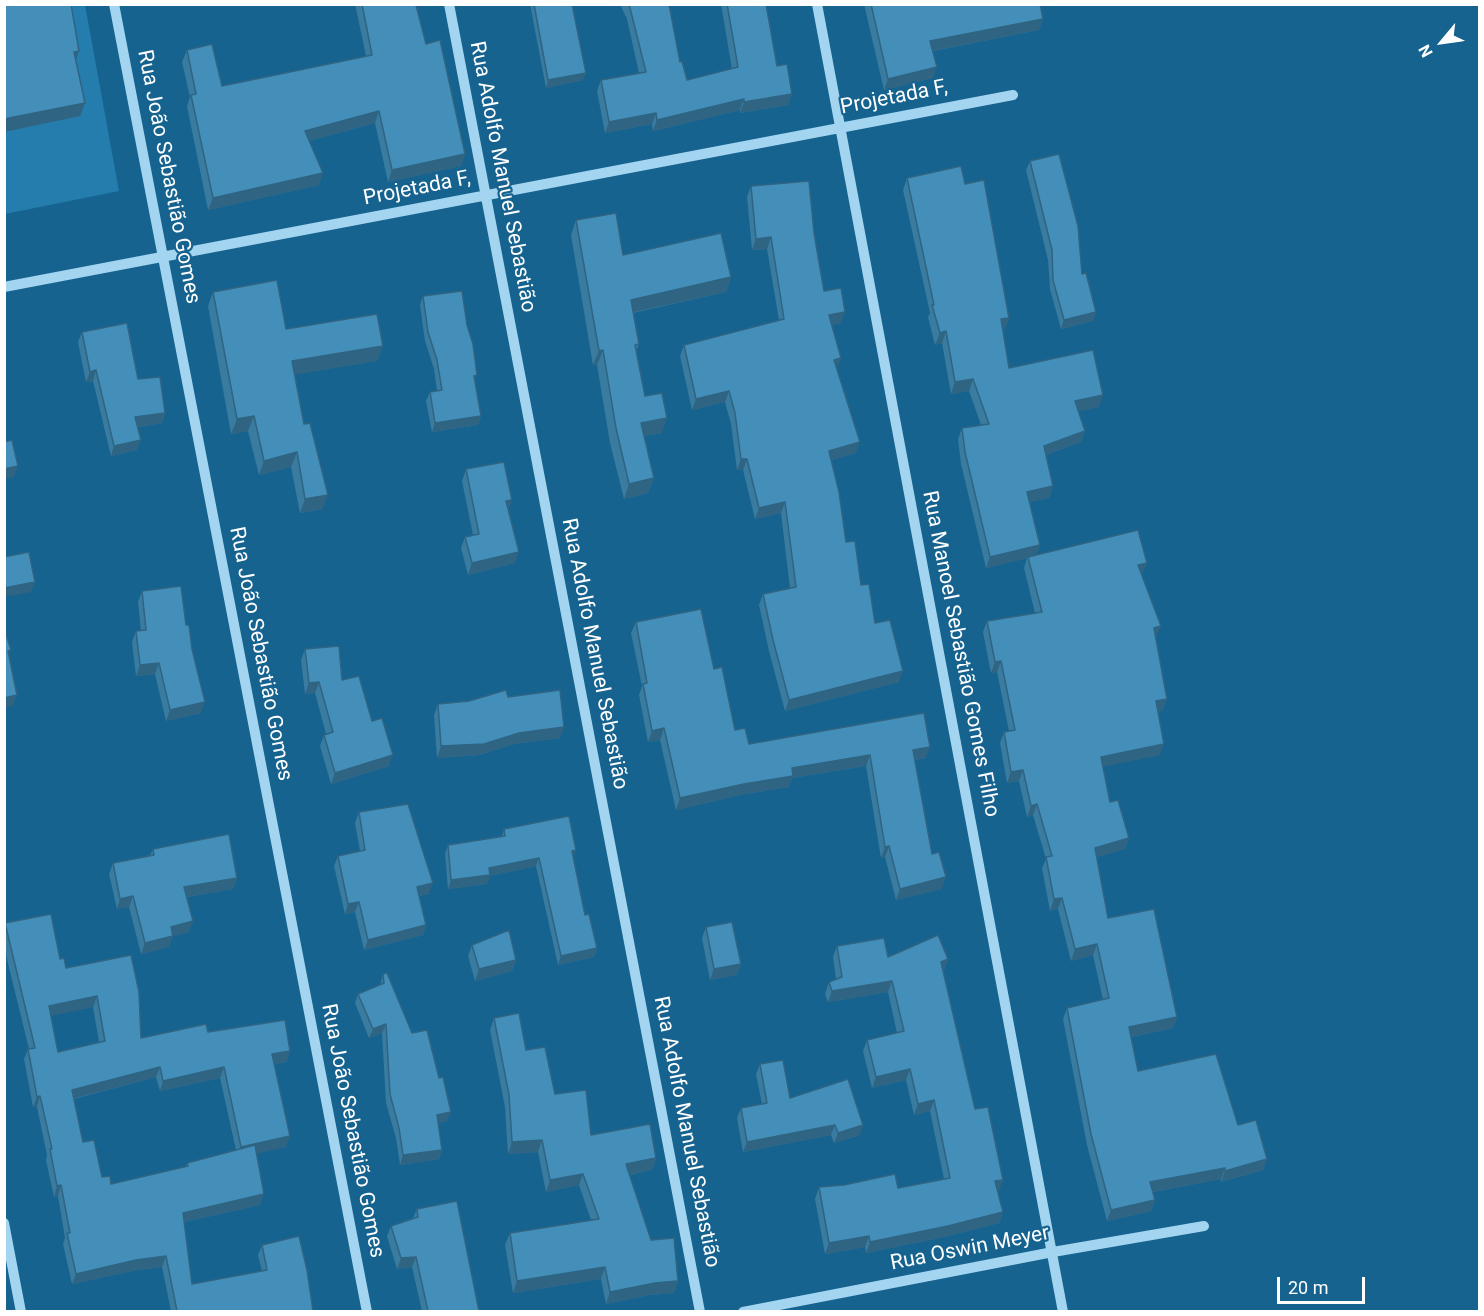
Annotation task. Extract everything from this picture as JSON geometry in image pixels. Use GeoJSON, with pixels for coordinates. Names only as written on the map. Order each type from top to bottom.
{"type":"FeatureCollection","features":[{"type":"Feature","properties":{"kind":"street","name":"Rua João Sebastião Gomes"},"geometry":{"type":"LineString","coordinates":[[114,4],[367,1311]]}},
{"type":"Feature","properties":{"kind":"street","name":"Rua Adolfo Manuel Sebastião"},"geometry":{"type":"LineString","coordinates":[[449,4],[700,1311]]}},
{"type":"Feature","properties":{"kind":"street","name":"Rua Manoel Sebastião Gomes Filho"},"geometry":{"type":"LineString","coordinates":[[817,4],[1064,1311]]}},
{"type":"Feature","properties":{"kind":"street","name":"Projetada F,"},"geometry":{"type":"LineString","coordinates":[[4,287],[1013,95]]}},
{"type":"Feature","properties":{"kind":"street"},"geometry":{"type":"LineString","coordinates":[[4,1223],[21,1311]]}},
{"type":"Feature","properties":{"kind":"street","name":"Rua Oswin Meyer"},"geometry":{"type":"LineString","coordinates":[[743,1311],[1053,1252],[1204,1226]]}},
{"type":"Feature","properties":{"kind":"shaded area"},"geometry":{"type":"Polygon","coordinates":[[[5,5],[85,5],[119,191],[5,214],[5,5]]]}},
{"type":"Feature","properties":{"kind":"building"},"geometry":{"type":"Polygon","coordinates":[[[4,4],[71,4],[79,51],[74,52],[85,103],[4,119],[4,4]]]}},
{"type":"Feature","properties":{"kind":"building"},"geometry":{"type":"Polygon","coordinates":[[[362,4],[416,5],[426,44],[440,40],[465,154],[392,170],[379,111],[305,131],[323,173],[213,198],[191,95],[196,94],[187,50],[212,44],[222,86],[372,55],[362,4]]]}},
{"type":"Feature","properties":{"kind":"building"},"geometry":{"type":"Polygon","coordinates":[[[534,4],[572,4],[586,73],[548,80],[534,4]]]}},
{"type":"Feature","properties":{"kind":"building"},"geometry":{"type":"Polygon","coordinates":[[[629,4],[669,4],[680,62],[682,61],[687,80],[738,67],[727,4],[766,4],[777,66],[787,64],[792,94],[744,102],[744,99],[657,120],[656,113],[609,122],[601,80],[646,72],[629,4]]]}},
{"type":"Feature","properties":{"kind":"building"},"geometry":{"type":"Polygon","coordinates":[[[871,4],[1040,4],[1043,19],[930,41],[937,67],[888,79],[871,4]]]}},
{"type":"Feature","properties":{"kind":"building"},"geometry":{"type":"Polygon","coordinates":[[[1059,154],[1078,226],[1082,274],[1086,273],[1096,312],[1064,320],[1053,280],[1052,250],[1030,161],[1059,154]]]}},
{"type":"Feature","properties":{"kind":"building"},"geometry":{"type":"Polygon","coordinates":[[[961,166],[965,184],[984,180],[1009,318],[1001,319],[1009,368],[1093,350],[1103,395],[1075,401],[1085,431],[1044,446],[1053,486],[1027,492],[1040,545],[990,557],[965,452],[962,428],[989,424],[973,379],[955,382],[946,331],[940,333],[932,305],[934,305],[907,178],[961,166]]]}},
{"type":"Feature","properties":{"kind":"building"},"geometry":{"type":"Polygon","coordinates":[[[809,181],[814,233],[824,291],[841,288],[845,312],[829,315],[841,358],[834,360],[860,442],[829,451],[839,492],[846,542],[855,541],[861,585],[869,584],[875,623],[890,620],[903,671],[789,700],[763,594],[796,587],[785,502],[759,508],[747,459],[741,459],[735,413],[729,391],[696,399],[684,345],[784,319],[771,237],[756,239],[751,186],[809,181]]]}},
{"type":"Feature","properties":{"kind":"building"},"geometry":{"type":"Polygon","coordinates":[[[616,213],[623,255],[721,233],[731,277],[631,300],[639,344],[635,345],[645,396],[662,393],[667,418],[641,423],[654,478],[629,484],[616,428],[603,350],[599,351],[576,220],[616,213]]]}},
{"type":"Feature","properties":{"kind":"building"},"geometry":{"type":"Polygon","coordinates":[[[277,280],[286,329],[377,314],[383,346],[292,361],[304,424],[310,423],[328,495],[305,499],[297,452],[264,461],[254,416],[237,419],[213,292],[277,280]]]}},
{"type":"Feature","properties":{"kind":"building"},"geometry":{"type":"Polygon","coordinates":[[[462,291],[467,325],[473,344],[477,375],[474,376],[481,416],[435,423],[430,392],[442,390],[437,360],[428,332],[423,296],[462,291]]]}},
{"type":"Feature","properties":{"kind":"building"},"geometry":{"type":"Polygon","coordinates":[[[127,323],[138,379],[160,377],[165,413],[135,417],[141,440],[114,446],[96,370],[90,372],[82,332],[127,323]]]}},
{"type":"Feature","properties":{"kind":"building"},"geometry":{"type":"Polygon","coordinates":[[[12,440],[18,466],[4,469],[4,442],[12,440]]]}},
{"type":"Feature","properties":{"kind":"building"},"geometry":{"type":"Polygon","coordinates":[[[504,462],[512,500],[506,501],[519,552],[472,563],[465,537],[479,534],[466,469],[504,462]]]}},
{"type":"Feature","properties":{"kind":"building"},"geometry":{"type":"Polygon","coordinates":[[[1138,530],[1147,563],[1138,565],[1161,626],[1154,628],[1167,699],[1156,701],[1164,744],[1101,757],[1110,802],[1118,800],[1129,838],[1095,848],[1108,918],[1154,909],[1177,1017],[1129,1027],[1138,1071],[1216,1054],[1238,1125],[1256,1120],[1267,1159],[1225,1171],[1225,1168],[1150,1182],[1155,1200],[1111,1210],[1091,1134],[1067,1008],[1109,998],[1097,944],[1075,949],[1062,898],[1054,899],[1046,857],[1052,856],[1037,804],[1031,806],[1023,770],[1011,772],[1004,732],[1015,730],[1001,661],[995,662],[987,621],[1042,612],[1028,557],[1138,530]]]}},
{"type":"Feature","properties":{"kind":"building"},"geometry":{"type":"Polygon","coordinates":[[[29,552],[35,582],[4,588],[4,557],[29,552]]]}},
{"type":"Feature","properties":{"kind":"building"},"geometry":{"type":"Polygon","coordinates":[[[181,586],[186,625],[189,625],[192,649],[205,702],[170,710],[159,663],[140,665],[136,631],[146,630],[142,591],[181,586]]]}},
{"type":"Feature","properties":{"kind":"building"},"geometry":{"type":"Polygon","coordinates":[[[701,609],[714,669],[722,667],[735,730],[745,728],[749,744],[924,713],[930,747],[913,750],[932,854],[939,852],[946,877],[900,889],[889,846],[885,847],[870,755],[792,768],[793,776],[680,798],[664,728],[652,731],[643,684],[647,683],[636,622],[701,609]]]}},
{"type":"Feature","properties":{"kind":"building"},"geometry":{"type":"Polygon","coordinates":[[[4,628],[11,650],[8,651],[17,695],[4,698],[4,628]]]}},
{"type":"Feature","properties":{"kind":"building"},"geometry":{"type":"Polygon","coordinates":[[[339,646],[342,680],[359,676],[372,721],[382,718],[393,755],[335,773],[324,735],[333,732],[319,682],[309,683],[305,649],[339,646]]]}},
{"type":"Feature","properties":{"kind":"building"},"geometry":{"type":"Polygon","coordinates":[[[506,690],[508,697],[560,690],[564,727],[519,733],[484,744],[441,746],[438,704],[469,701],[506,690]]]}},
{"type":"Feature","properties":{"kind":"building"},"geometry":{"type":"Polygon","coordinates":[[[408,804],[433,883],[417,887],[426,925],[368,940],[359,902],[348,904],[338,856],[365,850],[359,812],[408,804]]]}},
{"type":"Feature","properties":{"kind":"building"},"geometry":{"type":"Polygon","coordinates":[[[569,816],[576,850],[572,851],[585,915],[589,914],[597,948],[561,956],[539,858],[489,868],[490,875],[451,880],[448,845],[505,836],[504,829],[569,816]]]}},
{"type":"Feature","properties":{"kind":"building"},"geometry":{"type":"Polygon","coordinates":[[[229,834],[237,878],[184,887],[193,921],[171,927],[173,936],[145,943],[133,896],[120,899],[113,863],[154,855],[153,849],[229,834]]]}},
{"type":"Feature","properties":{"kind":"building"},"geometry":{"type":"Polygon","coordinates":[[[51,914],[60,959],[64,958],[66,968],[131,955],[139,992],[141,1038],[206,1024],[208,1032],[285,1020],[290,1051],[272,1054],[290,1136],[241,1147],[224,1067],[163,1081],[160,1067],[72,1090],[83,1142],[94,1140],[102,1177],[110,1176],[111,1184],[188,1166],[187,1163],[255,1145],[264,1194],[183,1213],[192,1284],[267,1270],[262,1245],[299,1236],[313,1311],[177,1311],[166,1256],[136,1260],[76,1274],[67,1233],[70,1233],[61,1185],[57,1186],[50,1149],[52,1149],[40,1096],[37,1097],[28,1049],[35,1048],[5,923],[51,914]],[[97,996],[49,1006],[58,1052],[105,1041],[97,996]]]}},
{"type":"Feature","properties":{"kind":"building"},"geometry":{"type":"Polygon","coordinates":[[[732,922],[741,964],[714,969],[706,927],[732,922]]]}},
{"type":"Feature","properties":{"kind":"building"},"geometry":{"type":"Polygon","coordinates":[[[509,930],[516,960],[479,969],[472,945],[509,930]]]}},
{"type":"Feature","properties":{"kind":"building"},"geometry":{"type":"Polygon","coordinates":[[[938,935],[948,959],[941,962],[975,1109],[988,1107],[1003,1180],[995,1181],[1003,1212],[870,1242],[869,1236],[829,1243],[819,1187],[844,1185],[895,1174],[898,1188],[950,1178],[934,1100],[918,1104],[910,1069],[876,1077],[867,1040],[904,1031],[892,981],[832,991],[829,982],[842,977],[837,946],[884,938],[888,957],[938,935]]]}},
{"type":"Feature","properties":{"kind":"building"},"geometry":{"type":"Polygon","coordinates":[[[387,973],[412,1033],[427,1030],[439,1078],[443,1077],[451,1112],[437,1115],[442,1150],[403,1155],[390,1094],[386,1024],[373,1029],[358,994],[384,983],[383,974],[387,973]]]}},
{"type":"Feature","properties":{"kind":"building"},"geometry":{"type":"Polygon","coordinates":[[[519,1013],[526,1050],[545,1047],[555,1094],[586,1090],[591,1135],[650,1124],[656,1158],[626,1164],[651,1240],[674,1238],[678,1281],[610,1292],[605,1267],[517,1281],[510,1233],[599,1219],[583,1174],[550,1180],[542,1140],[512,1142],[509,1095],[494,1018],[519,1013]]]}},
{"type":"Feature","properties":{"kind":"building"},"geometry":{"type":"Polygon","coordinates":[[[783,1060],[790,1098],[848,1079],[863,1125],[838,1133],[835,1125],[747,1142],[741,1108],[767,1103],[760,1064],[783,1060]]]}},
{"type":"Feature","properties":{"kind":"building"},"geometry":{"type":"Polygon","coordinates":[[[457,1201],[479,1311],[428,1311],[416,1257],[401,1258],[391,1226],[418,1217],[417,1209],[457,1201]]]}}]}
